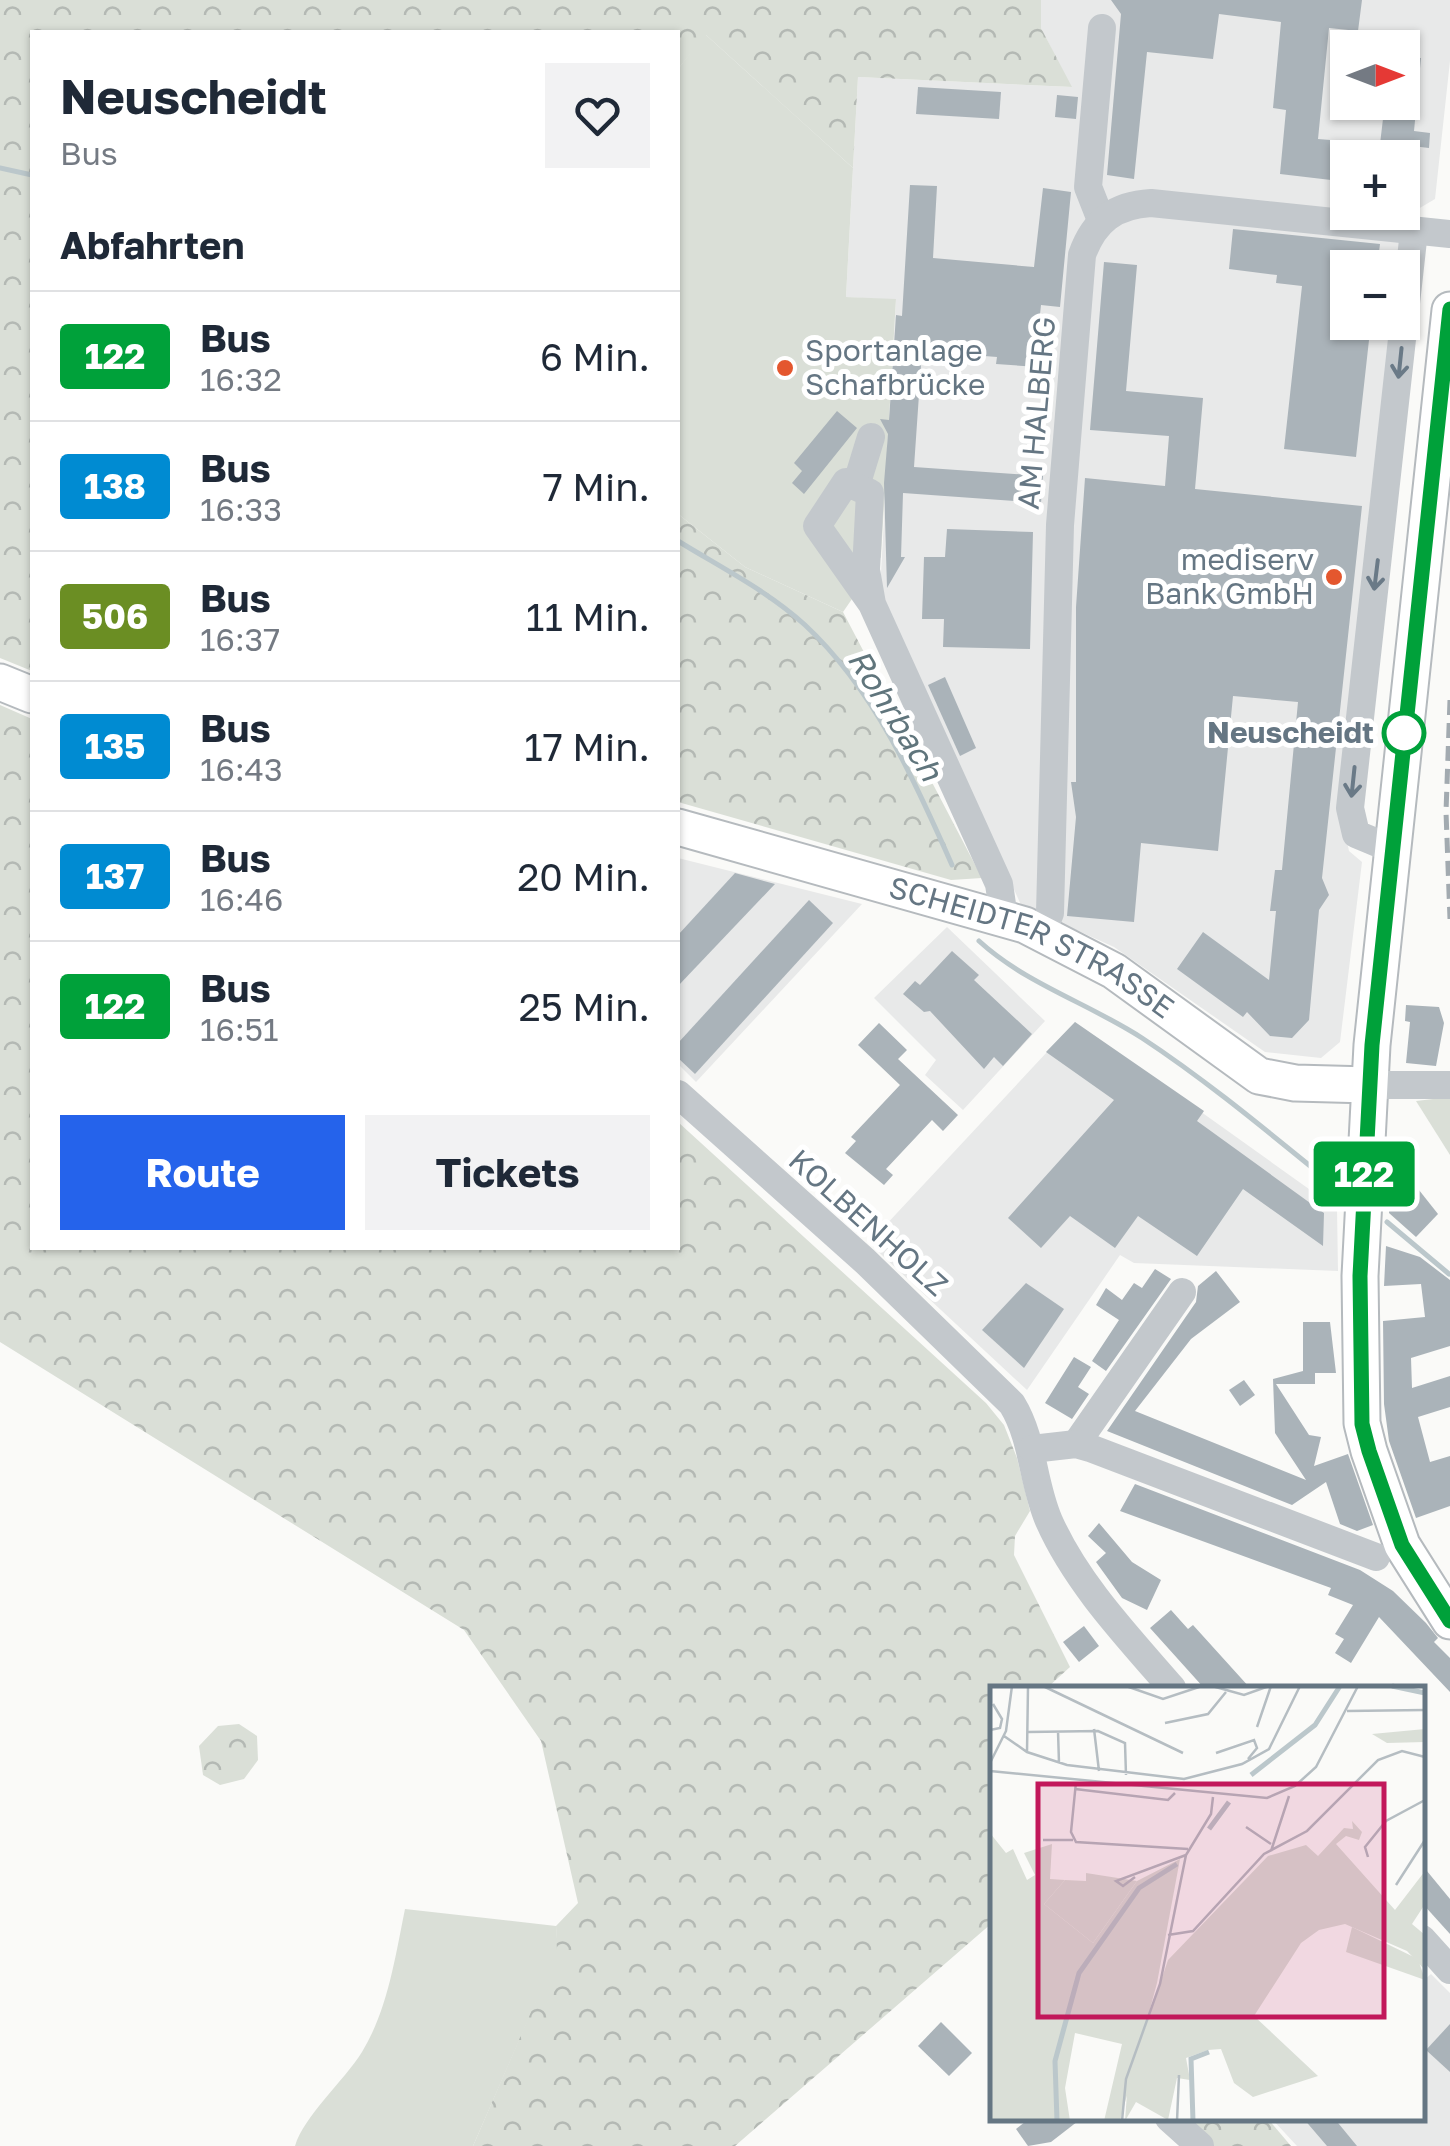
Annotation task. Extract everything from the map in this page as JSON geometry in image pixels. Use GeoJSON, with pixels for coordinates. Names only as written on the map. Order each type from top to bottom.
{"type":"FeatureCollection","features":[{"type":"Feature","properties":{"kind":"main road"},"geometry":{"type":"LineString","coordinates":[[1450,310],[1369,1085],[1360,1259],[1362,1424],[1402,1545],[1450,1621]]}},
{"type":"Feature","properties":{"kind":"main road"},"geometry":{"type":"LineString","coordinates":[[0,682],[30,693]]}},
{"type":"Feature","properties":{"kind":"main road","name":"SCHEIDTER STRASSE"},"geometry":{"type":"LineString","coordinates":[[680,828],[1004,918],[1042,933],[1114,972],[1259,1076],[1295,1083],[1369,1085]]}},
{"type":"Feature","properties":{"kind":"street"},"geometry":{"type":"LineString","coordinates":[[1102,28],[1088,187],[1101,220],[1122,208],[1151,203],[1450,234]]}},
{"type":"Feature","properties":{"kind":"street","name":"AM HALBERG"},"geometry":{"type":"LineString","coordinates":[[1042,933],[1050,913],[1066,448],[1082,256],[1101,220]]}},
{"type":"Feature","properties":{"kind":"street"},"geometry":{"type":"LineString","coordinates":[[1392,850],[1362,839],[1350,822],[1414,231]]}},
{"type":"Feature","properties":{"kind":"street"},"geometry":{"type":"LineString","coordinates":[[856,486],[870,437]]}},
{"type":"Feature","properties":{"kind":"street"},"geometry":{"type":"LineString","coordinates":[[1387,478],[1435,453]]}},
{"type":"Feature","properties":{"kind":"street"},"geometry":{"type":"LineString","coordinates":[[872,604],[866,570],[870,492],[846,482],[817,526],[872,604],[999,884],[1004,918]]}},
{"type":"Feature","properties":{"kind":"street"},"geometry":{"type":"LineString","coordinates":[[1368,650],[1412,656]]}},
{"type":"Feature","properties":{"kind":"street"},"geometry":{"type":"LineString","coordinates":[[1369,1085],[1450,1085]]}},
{"type":"Feature","properties":{"kind":"street","name":"KOLBENHOLZ"},"geometry":{"type":"LineString","coordinates":[[680,1096],[864,1261],[1012,1404],[1032,1449]]}},
{"type":"Feature","properties":{"kind":"street"},"geometry":{"type":"LineString","coordinates":[[1076,1444],[1182,1292]]}},
{"type":"Feature","properties":{"kind":"street"},"geometry":{"type":"LineString","coordinates":[[1170,1686],[1085,1583],[1062,1548],[1043,1504],[1032,1449],[1076,1444],[1376,1557]]}},
{"type":"Feature","properties":{"kind":"street"},"geometry":{"type":"LineString","coordinates":[[1425,1942],[1450,1970]]}},
{"type":"Feature","properties":{"kind":"street"},"geometry":{"type":"LineString","coordinates":[[1172,2121],[1200,2146]]}},
{"type":"Feature","properties":{"kind":"shaded area"},"geometry":{"type":"Polygon","coordinates":[[[1041,0],[1450,0],[1450,61],[1435,199],[1420,208],[1420,140],[1330,140],[1330,230],[1406,230],[1404,250],[1330,250],[1330,340],[1394,340],[1344,827],[1349,851],[1362,862],[1340,1042],[1321,1058],[1265,1052],[1114,947],[1021,905],[880,591],[896,300],[846,297],[858,77],[1071,87],[1041,28],[1041,0]]]}},
{"type":"Feature","properties":{"kind":"shaded area"},"geometry":{"type":"Polygon","coordinates":[[[680,858],[862,904],[696,1082],[680,1066],[680,858]]]}},
{"type":"Feature","properties":{"kind":"shaded area"},"geometry":{"type":"Polygon","coordinates":[[[947,927],[1045,1021],[963,1110],[925,1075],[936,1060],[874,998],[947,927]]]}},
{"type":"Feature","properties":{"kind":"shaded area"},"geometry":{"type":"Polygon","coordinates":[[[1075,1022],[1337,1209],[1338,1271],[1134,1263],[1120,1255],[1027,1390],[869,1243],[1075,1022]]]}},
{"type":"Feature","properties":{"kind":"shaded area"},"geometry":{"type":"Polygon","coordinates":[[[1431,1974],[1450,1993],[1450,2146],[1297,2146],[1274,2121],[1425,2121],[1425,1979],[1431,1974]]]}},
{"type":"Feature","properties":{"kind":"green space"},"geometry":{"type":"Polygon","coordinates":[[[0,0],[1041,0],[1041,28],[1072,87],[858,77],[853,168],[706,35],[680,67],[680,30],[30,30],[30,670],[0,658],[0,0]]]}},
{"type":"Feature","properties":{"kind":"green space","name":"Sportanlage Schafbrücke"},"geometry":{"type":"Polygon","coordinates":[[[705,34],[853,168],[846,297],[896,299],[881,557],[843,612],[745,567],[680,516],[680,66],[705,34]]]}},
{"type":"Feature","properties":{"kind":"green space"},"geometry":{"type":"Polygon","coordinates":[[[680,516],[745,567],[843,612],[982,878],[951,880],[680,803],[680,516]]]}},
{"type":"Feature","properties":{"kind":"green space"},"geometry":{"type":"Polygon","coordinates":[[[0,705],[30,718],[30,1250],[680,1250],[680,1124],[986,1403],[1004,1425],[1030,1511],[1015,1536],[1014,1555],[1070,1667],[1049,1686],[990,1686],[990,1925],[735,2146],[473,2146],[557,1952],[556,1926],[578,1903],[541,1741],[464,1630],[0,1342],[0,705]]]}},
{"type":"Feature","properties":{"kind":"green space"},"geometry":{"type":"Polygon","coordinates":[[[1450,1097],[1450,1155],[1416,1101],[1450,1097]]]}},
{"type":"Feature","properties":{"kind":"green space"},"geometry":{"type":"Polygon","coordinates":[[[239,1724],[257,1736],[258,1760],[244,1779],[220,1785],[203,1775],[199,1746],[218,1726],[239,1724]]]}},
{"type":"Feature","properties":{"kind":"green space"},"geometry":{"type":"Polygon","coordinates":[[[405,1909],[556,1926],[558,1952],[473,2146],[295,2146],[307,2123],[371,2036],[390,1983],[405,1909]]]}},
{"type":"Feature","properties":{"kind":"green space"},"geometry":{"type":"Polygon","coordinates":[[[1184,2121],[1270,2121],[1291,2146],[1212,2146],[1184,2121]]]}},
{"type":"Feature","properties":{"kind":"building"},"geometry":{"type":"Polygon","coordinates":[[[1111,0],[1362,0],[1358,30],[1329,28],[1318,139],[1330,140],[1330,180],[1280,174],[1286,110],[1273,108],[1281,22],[1219,14],[1213,59],[1147,52],[1134,179],[1107,175],[1121,14],[1111,0]]]}},
{"type":"Feature","properties":{"kind":"building"},"geometry":{"type":"Polygon","coordinates":[[[918,87],[1001,92],[999,119],[916,114],[918,87]]]}},
{"type":"Feature","properties":{"kind":"building"},"geometry":{"type":"Polygon","coordinates":[[[1057,95],[1078,97],[1076,119],[1055,117],[1057,95]]]}},
{"type":"Feature","properties":{"kind":"building"},"geometry":{"type":"Polygon","coordinates":[[[1383,120],[1415,120],[1414,131],[1430,133],[1429,148],[1420,147],[1420,140],[1380,140],[1383,120]]]}},
{"type":"Feature","properties":{"kind":"building"},"geometry":{"type":"Polygon","coordinates":[[[910,185],[937,186],[933,258],[1034,267],[1043,188],[1071,192],[1060,307],[1041,305],[1038,333],[1055,334],[1052,368],[996,364],[997,357],[922,351],[914,467],[1043,476],[1041,503],[903,493],[901,557],[905,557],[887,588],[884,483],[888,434],[880,419],[889,420],[896,315],[902,316],[910,185]]]}},
{"type":"Feature","properties":{"kind":"building"},"geometry":{"type":"Polygon","coordinates":[[[1233,229],[1380,244],[1379,250],[1330,250],[1330,340],[1369,340],[1356,457],[1284,449],[1302,286],[1276,283],[1277,275],[1229,269],[1233,229]]]}},
{"type":"Feature","properties":{"kind":"building"},"geometry":{"type":"Polygon","coordinates":[[[1104,262],[1137,265],[1126,391],[1203,398],[1195,489],[1362,506],[1322,878],[1329,895],[1319,910],[1309,1020],[1292,1038],[1270,1036],[1247,1012],[1243,1017],[1177,969],[1203,932],[1269,980],[1276,911],[1270,911],[1275,870],[1282,870],[1298,702],[1233,696],[1218,851],[1141,843],[1134,922],[1067,916],[1076,817],[1071,782],[1076,782],[1076,607],[1085,478],[1165,486],[1169,436],[1090,430],[1104,262]]]}},
{"type":"Feature","properties":{"kind":"building"},"geometry":{"type":"Polygon","coordinates":[[[837,411],[857,428],[804,494],[792,483],[802,471],[794,463],[837,411]]]}},
{"type":"Feature","properties":{"kind":"building"},"geometry":{"type":"Polygon","coordinates":[[[947,529],[1033,532],[1030,649],[943,647],[944,619],[922,619],[924,557],[945,557],[947,529]]]}},
{"type":"Feature","properties":{"kind":"building"},"geometry":{"type":"Polygon","coordinates":[[[945,677],[976,748],[960,756],[928,685],[945,677]]]}},
{"type":"Feature","properties":{"kind":"building"},"geometry":{"type":"Polygon","coordinates":[[[735,873],[775,884],[680,984],[680,933],[735,873]]]}},
{"type":"Feature","properties":{"kind":"building"},"geometry":{"type":"Polygon","coordinates":[[[809,900],[833,923],[695,1074],[680,1060],[680,1041],[809,900]]]}},
{"type":"Feature","properties":{"kind":"building"},"geometry":{"type":"Polygon","coordinates":[[[952,951],[979,975],[974,980],[1032,1034],[1003,1066],[994,1057],[984,1069],[930,1011],[924,1012],[903,994],[915,981],[920,985],[952,951]]]}},
{"type":"Feature","properties":{"kind":"building"},"geometry":{"type":"Polygon","coordinates":[[[1406,1005],[1439,1007],[1444,1023],[1436,1066],[1406,1063],[1410,1022],[1405,1021],[1406,1005]]]}},
{"type":"Feature","properties":{"kind":"building"},"geometry":{"type":"Polygon","coordinates":[[[1075,1022],[1204,1111],[1197,1121],[1324,1213],[1323,1246],[1243,1189],[1197,1256],[1138,1216],[1115,1248],[1070,1216],[1041,1248],[1008,1218],[1114,1100],[1046,1052],[1075,1022]]]}},
{"type":"Feature","properties":{"kind":"building"},"geometry":{"type":"Polygon","coordinates":[[[879,1023],[907,1050],[898,1059],[958,1115],[943,1131],[932,1120],[886,1169],[893,1175],[884,1185],[845,1153],[856,1141],[851,1137],[900,1085],[858,1045],[879,1023]]]}},
{"type":"Feature","properties":{"kind":"building"},"geometry":{"type":"Polygon","coordinates":[[[1390,1184],[1415,1185],[1438,1214],[1416,1237],[1389,1213],[1390,1184]]]}},
{"type":"Feature","properties":{"kind":"building"},"geometry":{"type":"Polygon","coordinates":[[[1386,1246],[1420,1257],[1450,1280],[1450,1346],[1411,1358],[1412,1388],[1450,1376],[1450,1407],[1418,1417],[1430,1462],[1450,1456],[1450,1506],[1416,1518],[1389,1441],[1384,1404],[1383,1321],[1425,1317],[1421,1284],[1384,1286],[1386,1246]]]}},
{"type":"Feature","properties":{"kind":"building"},"geometry":{"type":"Polygon","coordinates":[[[1155,1269],[1171,1279],[1106,1371],[1092,1361],[1119,1320],[1096,1305],[1106,1288],[1122,1300],[1134,1283],[1142,1288],[1155,1269]]]}},
{"type":"Feature","properties":{"kind":"building"},"geometry":{"type":"Polygon","coordinates":[[[1216,1271],[1240,1302],[1191,1339],[1135,1411],[1306,1480],[1275,1433],[1273,1379],[1303,1371],[1303,1322],[1330,1322],[1336,1373],[1315,1373],[1315,1384],[1276,1384],[1309,1435],[1321,1437],[1314,1466],[1348,1454],[1373,1525],[1357,1531],[1340,1524],[1326,1482],[1292,1505],[1107,1431],[1196,1302],[1198,1286],[1216,1271]]]}},
{"type":"Feature","properties":{"kind":"building"},"geometry":{"type":"Polygon","coordinates":[[[1026,1283],[1064,1309],[1024,1368],[982,1330],[1026,1283]]]}},
{"type":"Feature","properties":{"kind":"building"},"geometry":{"type":"Polygon","coordinates":[[[1074,1357],[1091,1367],[1078,1387],[1089,1394],[1072,1419],[1045,1403],[1074,1357]]]}},
{"type":"Feature","properties":{"kind":"building"},"geometry":{"type":"Polygon","coordinates":[[[1244,1380],[1255,1395],[1240,1406],[1229,1390],[1244,1380]]]}},
{"type":"Feature","properties":{"kind":"building"},"geometry":{"type":"Polygon","coordinates":[[[1135,1484],[1360,1570],[1393,1591],[1426,1623],[1438,1638],[1434,1642],[1450,1658],[1450,1692],[1379,1617],[1351,1663],[1335,1653],[1344,1639],[1335,1634],[1353,1605],[1328,1595],[1331,1588],[1120,1511],[1135,1484]]]}},
{"type":"Feature","properties":{"kind":"building"},"geometry":{"type":"Polygon","coordinates":[[[1099,1523],[1132,1562],[1161,1580],[1147,1610],[1122,1598],[1096,1562],[1106,1553],[1088,1536],[1099,1523]]]}},
{"type":"Feature","properties":{"kind":"building"},"geometry":{"type":"Polygon","coordinates":[[[1171,1610],[1188,1629],[1193,1625],[1248,1686],[1202,1686],[1150,1628],[1171,1610]]]}},
{"type":"Feature","properties":{"kind":"building"},"geometry":{"type":"Polygon","coordinates":[[[1084,1626],[1099,1646],[1079,1662],[1063,1642],[1084,1626]]]}},
{"type":"Feature","properties":{"kind":"building"},"geometry":{"type":"Polygon","coordinates":[[[1425,1869],[1450,1899],[1450,1934],[1425,1906],[1425,1869]]]}},
{"type":"Feature","properties":{"kind":"building"},"geometry":{"type":"Polygon","coordinates":[[[941,2022],[972,2053],[949,2076],[918,2046],[941,2022]]]}},
{"type":"Feature","properties":{"kind":"building"},"geometry":{"type":"Polygon","coordinates":[[[1450,2024],[1450,2072],[1426,2050],[1450,2024]]]}},
{"type":"Feature","properties":{"kind":"building"},"geometry":{"type":"Polygon","coordinates":[[[1026,2121],[1078,2121],[1051,2142],[1028,2146],[1016,2129],[1026,2121]]]}},
{"type":"Feature","properties":{"kind":"building"},"geometry":{"type":"Polygon","coordinates":[[[1306,2121],[1336,2121],[1357,2146],[1327,2146],[1306,2121]]]}},
{"type":"Feature","properties":{"kind":"waterway","name":"Rohrbach"},"geometry":{"type":"LineString","coordinates":[[0,168],[30,175]]}},
{"type":"Feature","properties":{"kind":"waterway","name":"Rohrbach"},"geometry":{"type":"LineString","coordinates":[[680,542],[775,601],[830,650],[891,738],[952,865]]}},
{"type":"Feature","properties":{"kind":"waterway","name":"Rohrbach"},"geometry":{"type":"LineString","coordinates":[[979,941],[1017,969],[1167,1055],[1336,1187]]}},
{"type":"Feature","properties":{"kind":"waterway","name":"Rohrbach"},"geometry":{"type":"LineString","coordinates":[[1387,1222],[1449,1274]]}},
{"type":"Feature","properties":{"kind":"railway"},"geometry":{"type":"LineString","coordinates":[[1450,700],[1446,812],[1450,919]]}},
{"type":"Feature","properties":{"kind":"bus line","name":"122"},"geometry":{"type":"LineString","coordinates":[[1450,309],[1372,1045],[1360,1259],[1360,1339],[1362,1424],[1369,1451],[1402,1545],[1450,1621]]}},
{"type":"Feature","properties":{"kind":"place","name":"Sportanlage Schafbrücke"},"geometry":{"type":"Point","coordinates":[785,368]}},
{"type":"Feature","properties":{"kind":"place","name":"mediserv Bank GmbH"},"geometry":{"type":"Point","coordinates":[1334,577]}},
{"type":"Feature","properties":{"kind":"place","name":"Neuscheidt"},"geometry":{"type":"Point","coordinates":[1404,733]}}]}
